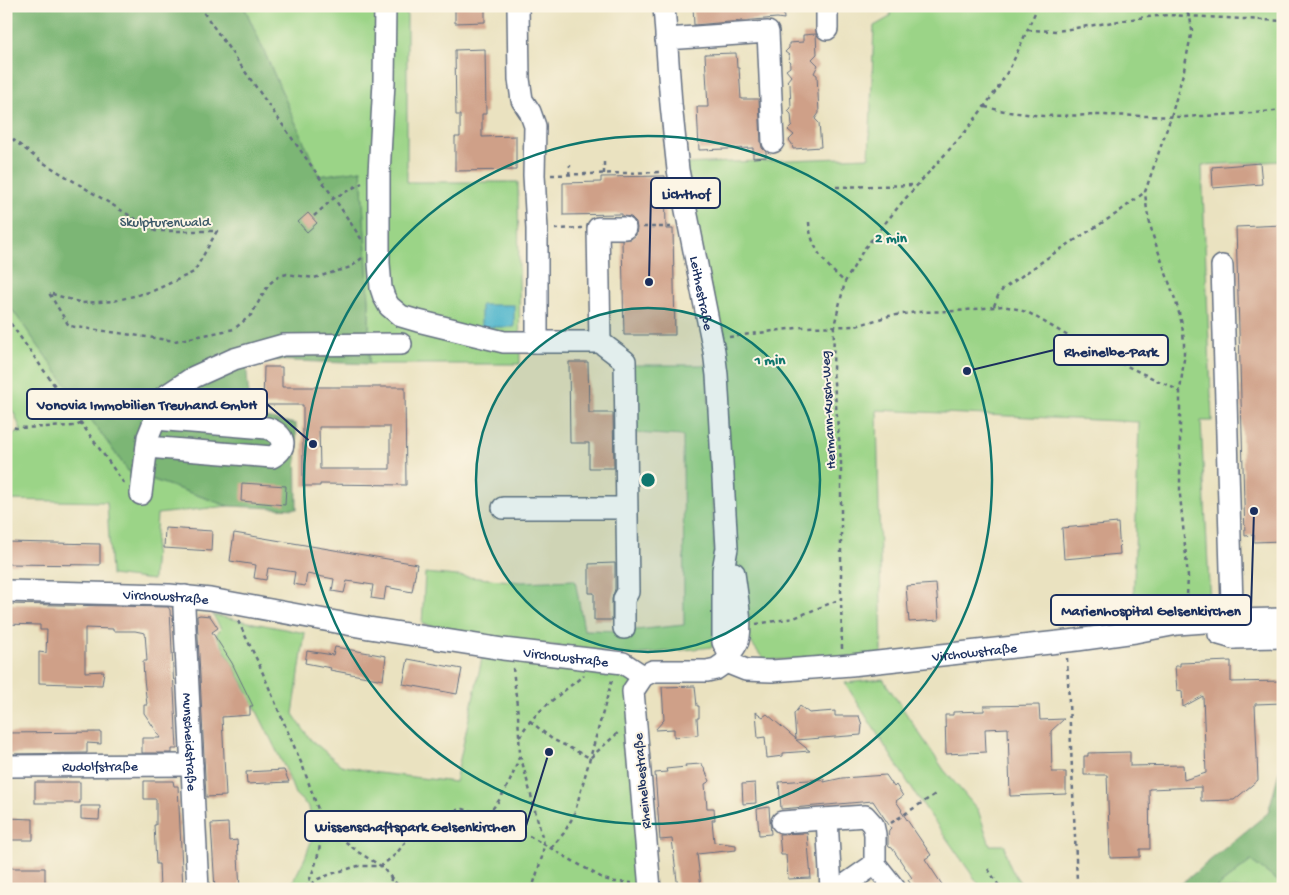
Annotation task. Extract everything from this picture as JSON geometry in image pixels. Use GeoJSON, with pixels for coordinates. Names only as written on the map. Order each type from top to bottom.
{"type":"FeatureCollection","features":[{"type":"Feature","properties":{"kind":"street"},"geometry":{"type":"LineString","coordinates":[[385,6],[384,82],[374,258],[384,297],[389,306],[401,316],[418,322],[504,342],[600,342],[625,361],[628,592],[624,600],[624,628]]}},
{"type":"Feature","properties":{"kind":"street"},"geometry":{"type":"LineString","coordinates":[[518,6],[519,79],[522,100],[530,112],[535,126],[537,342]]}},
{"type":"Feature","properties":{"kind":"street","name":"Leithestraße"},"geometry":{"type":"LineString","coordinates":[[664,6],[678,170],[712,338],[717,375],[727,548],[734,571],[740,626],[738,640],[728,658]]}},
{"type":"Feature","properties":{"kind":"street"},"geometry":{"type":"LineString","coordinates":[[827,6],[827,29]]}},
{"type":"Feature","properties":{"kind":"street"},"geometry":{"type":"LineString","coordinates":[[666,39],[768,32],[773,142]]}},
{"type":"Feature","properties":{"kind":"street"},"geometry":{"type":"LineString","coordinates":[[600,342],[598,228],[625,228]]}},
{"type":"Feature","properties":{"kind":"street"},"geometry":{"type":"LineString","coordinates":[[1222,266],[1233,629]]}},
{"type":"Feature","properties":{"kind":"street"},"geometry":{"type":"LineString","coordinates":[[141,494],[148,437],[164,397],[194,377],[234,360],[283,345],[402,344]]}},
{"type":"Feature","properties":{"kind":"street"},"geometry":{"type":"LineString","coordinates":[[147,447],[272,457],[279,453],[282,445],[281,438],[277,432],[267,428],[155,419]]}},
{"type":"Feature","properties":{"kind":"street"},"geometry":{"type":"LineString","coordinates":[[503,508],[626,508]]}},
{"type":"Feature","properties":{"kind":"street","name":"Virchowstraße"},"geometry":{"type":"LineString","coordinates":[[6,591],[132,593],[185,596],[235,603],[369,628],[513,650],[623,663],[643,676]]}},
{"type":"Feature","properties":{"kind":"street","name":"Munscheidstraße"},"geometry":{"type":"LineString","coordinates":[[185,596],[184,608],[198,889]]}},
{"type":"Feature","properties":{"kind":"street","name":"Virchowstraße"},"geometry":{"type":"LineString","coordinates":[[1233,629],[1283,620]]}},
{"type":"Feature","properties":{"kind":"street","name":"Virchowstraße"},"geometry":{"type":"LineString","coordinates":[[728,658],[746,670],[772,671],[850,665],[1066,641],[1135,632],[1177,624],[1233,629],[1283,637]]}},
{"type":"Feature","properties":{"kind":"street"},"geometry":{"type":"LineString","coordinates":[[643,676],[653,671],[708,672],[728,658]]}},
{"type":"Feature","properties":{"kind":"street","name":"Rheinelbestraße"},"geometry":{"type":"LineString","coordinates":[[643,676],[634,691],[650,886]]}},
{"type":"Feature","properties":{"kind":"street","name":"Rudolfstraße"},"geometry":{"type":"LineString","coordinates":[[6,766],[192,765]]}},
{"type":"Feature","properties":{"kind":"street"},"geometry":{"type":"LineString","coordinates":[[782,822],[865,816],[873,825],[876,834],[875,864],[894,889]]}},
{"type":"Feature","properties":{"kind":"street"},"geometry":{"type":"LineString","coordinates":[[827,819],[831,889]]}},
{"type":"Feature","properties":{"kind":"street"},"geometry":{"type":"LineString","coordinates":[[839,889],[875,864]]}},
{"type":"Feature","properties":{"kind":"path"},"geometry":{"type":"LineString","coordinates":[[6,134],[40,160],[154,231],[217,231],[194,272],[153,291],[114,301],[82,303],[49,293],[69,326],[175,341],[234,329],[251,314],[269,284],[279,276],[287,274],[314,278],[374,258],[199,6]]}},
{"type":"Feature","properties":{"kind":"path","name":"Hermann-Kusch-Weg"},"geometry":{"type":"LineString","coordinates":[[850,665],[842,649],[841,462],[833,371],[834,326],[844,282],[864,249],[916,186],[966,131],[998,88],[1012,64],[1038,6]]}},
{"type":"Feature","properties":{"kind":"path"},"geometry":{"type":"LineString","coordinates":[[1177,624],[1188,596],[1188,577],[1180,495],[1180,391],[1184,359],[1182,324],[1153,236],[1145,192],[1171,116],[1184,70],[1192,30],[1190,17],[1182,6]]}},
{"type":"Feature","properties":{"kind":"path"},"geometry":{"type":"LineString","coordinates":[[1028,30],[1057,31],[1168,15],[1283,20]]}},
{"type":"Feature","properties":{"kind":"path"},"geometry":{"type":"LineString","coordinates":[[984,107],[1044,116],[1185,117],[1283,110]]}},
{"type":"Feature","properties":{"kind":"path"},"geometry":{"type":"LineString","coordinates":[[604,161],[604,174]]}},
{"type":"Feature","properties":{"kind":"path"},"geometry":{"type":"LineString","coordinates":[[569,175],[570,165]]}},
{"type":"Feature","properties":{"kind":"path"},"geometry":{"type":"LineString","coordinates":[[535,182],[569,175],[654,172]]}},
{"type":"Feature","properties":{"kind":"path"},"geometry":{"type":"LineString","coordinates":[[314,216],[334,198],[379,174]]}},
{"type":"Feature","properties":{"kind":"path"},"geometry":{"type":"LineString","coordinates":[[836,187],[916,186]]}},
{"type":"Feature","properties":{"kind":"path"},"geometry":{"type":"LineString","coordinates":[[994,306],[1003,289],[1053,254],[1116,214],[1145,192]]}},
{"type":"Feature","properties":{"kind":"path"},"geometry":{"type":"LineString","coordinates":[[809,222],[809,230],[814,247],[844,282]]}},
{"type":"Feature","properties":{"kind":"path"},"geometry":{"type":"LineString","coordinates":[[537,229],[598,228]]}},
{"type":"Feature","properties":{"kind":"path"},"geometry":{"type":"LineString","coordinates":[[712,338],[804,327],[856,326],[889,316],[917,312],[956,311],[1003,306],[1029,313],[1116,361],[1180,391]]}},
{"type":"Feature","properties":{"kind":"path"},"geometry":{"type":"LineString","coordinates":[[6,317],[122,482],[141,494]]}},
{"type":"Feature","properties":{"kind":"path"},"geometry":{"type":"LineString","coordinates":[[6,426],[16,428],[76,426],[82,423]]}},
{"type":"Feature","properties":{"kind":"path"},"geometry":{"type":"LineString","coordinates":[[763,623],[794,618],[841,599]]}},
{"type":"Feature","properties":{"kind":"path"},"geometry":{"type":"LineString","coordinates":[[235,603],[236,617],[259,664],[303,767],[319,812],[321,821],[317,858],[313,873],[305,889]]}},
{"type":"Feature","properties":{"kind":"path"},"geometry":{"type":"LineString","coordinates":[[1066,641],[1078,881]]}},
{"type":"Feature","properties":{"kind":"path"},"geometry":{"type":"LineString","coordinates":[[513,650],[513,676],[520,754],[544,844],[532,889]]}},
{"type":"Feature","properties":{"kind":"path"},"geometry":{"type":"LineString","coordinates":[[520,738],[530,721],[589,671]]}},
{"type":"Feature","properties":{"kind":"path"},"geometry":{"type":"LineString","coordinates":[[551,848],[564,834],[574,815],[612,680]]}},
{"type":"Feature","properties":{"kind":"path"},"geometry":{"type":"LineString","coordinates":[[530,721],[552,739],[590,758]]}},
{"type":"Feature","properties":{"kind":"path"},"geometry":{"type":"LineString","coordinates":[[590,758],[623,729]]}},
{"type":"Feature","properties":{"kind":"path"},"geometry":{"type":"LineString","coordinates":[[487,815],[500,800],[508,786],[520,754]]}},
{"type":"Feature","properties":{"kind":"path"},"geometry":{"type":"LineString","coordinates":[[876,834],[937,793]]}},
{"type":"Feature","properties":{"kind":"path"},"geometry":{"type":"LineString","coordinates":[[305,889],[318,879],[334,873],[358,866],[382,866],[396,854],[410,836],[423,824],[437,816],[463,809],[487,815],[512,826],[604,879],[650,886]]}},
{"type":"Feature","properties":{"kind":"path"},"geometry":{"type":"LineString","coordinates":[[319,812],[326,824],[334,832],[358,852],[382,866],[401,889]]}},
{"type":"Feature","properties":{"kind":"path"},"geometry":{"type":"LineString","coordinates":[[988,869],[1001,889]]}},
{"type":"Feature","properties":{"kind":"path"},"geometry":{"type":"LineString","coordinates":[[390,889],[391,877]]}},
{"type":"Feature","properties":{"kind":"green space","name":"Skulpturenwald"},"geometry":{"type":"Polygon","coordinates":[[[6,6],[244,6],[319,176],[361,170],[369,301],[369,364],[246,359],[250,415],[296,424],[297,509],[228,506],[128,471],[6,301],[6,6]]]}},
{"type":"Feature","properties":{"kind":"green space"},"geometry":{"type":"Polygon","coordinates":[[[244,6],[407,6],[407,182],[518,182],[520,364],[369,364],[369,301],[361,170],[319,176],[244,6]]]}},
{"type":"Feature","properties":{"kind":"green space"},"geometry":{"type":"Polygon","coordinates":[[[891,6],[1283,6],[1283,161],[1202,165],[1212,421],[1201,421],[1210,606],[1133,615],[1139,422],[877,410],[882,657],[764,660],[747,637],[736,556],[721,332],[681,164],[869,157],[874,26],[890,17],[891,6]]]}},
{"type":"Feature","properties":{"kind":"green space"},"geometry":{"type":"Polygon","coordinates":[[[6,301],[128,471],[228,506],[157,514],[153,580],[111,575],[107,502],[6,500],[6,437],[21,430],[14,413],[6,402],[6,301]]]}},
{"type":"Feature","properties":{"kind":"green space"},"geometry":{"type":"Polygon","coordinates":[[[632,365],[707,365],[715,566],[713,647],[633,655],[513,641],[422,624],[425,573],[522,582],[575,580],[584,630],[626,631],[684,625],[683,436],[634,433],[632,365]]]}},
{"type":"Feature","properties":{"kind":"green space"},"geometry":{"type":"Polygon","coordinates":[[[213,615],[305,633],[293,714],[310,739],[341,765],[378,773],[455,782],[484,649],[597,661],[634,676],[643,889],[289,889],[305,858],[313,836],[309,807],[295,794],[286,770],[247,691],[216,634],[221,629],[213,615]]]}},
{"type":"Feature","properties":{"kind":"green space"},"geometry":{"type":"Polygon","coordinates":[[[883,679],[944,770],[978,810],[990,845],[1005,845],[1005,851],[1014,874],[1025,889],[982,889],[914,792],[845,683],[883,679]]]}},
{"type":"Feature","properties":{"kind":"green space"},"geometry":{"type":"Polygon","coordinates":[[[1283,757],[1283,885],[1251,861],[1215,889],[1175,889],[1268,813],[1283,757]]]}},
{"type":"Feature","properties":{"kind":"green space"},"geometry":{"type":"Polygon","coordinates":[[[1251,861],[1283,885],[1283,889],[1215,889],[1251,861]]]}},
{"type":"Feature","properties":{"kind":"water"},"geometry":{"type":"Polygon","coordinates":[[[481,305],[514,305],[514,327],[481,327],[481,305]]]}},
{"type":"Feature","properties":{"kind":"building"},"geometry":{"type":"Polygon","coordinates":[[[455,6],[485,6],[485,22],[455,23],[455,6]]]}},
{"type":"Feature","properties":{"kind":"building"},"geometry":{"type":"Polygon","coordinates":[[[693,6],[783,6],[784,19],[694,25],[693,6]]]}},
{"type":"Feature","properties":{"kind":"building"},"geometry":{"type":"Polygon","coordinates":[[[816,34],[817,54],[812,59],[818,65],[814,73],[817,75],[819,113],[815,119],[819,123],[821,147],[793,149],[789,140],[794,135],[788,130],[792,126],[791,114],[788,111],[791,108],[790,84],[787,81],[791,76],[786,70],[790,67],[789,55],[785,52],[789,48],[789,43],[803,42],[803,35],[816,34]]]}},
{"type":"Feature","properties":{"kind":"building"},"geometry":{"type":"Polygon","coordinates":[[[485,49],[486,114],[482,114],[482,137],[516,136],[516,170],[455,171],[455,137],[460,137],[460,115],[456,115],[455,50],[485,49]]]}},
{"type":"Feature","properties":{"kind":"building"},"geometry":{"type":"Polygon","coordinates":[[[736,53],[741,99],[759,99],[761,143],[762,148],[766,152],[766,157],[753,158],[753,148],[699,150],[697,107],[708,107],[705,54],[736,53]]]}},
{"type":"Feature","properties":{"kind":"building"},"geometry":{"type":"Polygon","coordinates":[[[1260,163],[1262,184],[1213,188],[1212,167],[1260,163]]]}},
{"type":"Feature","properties":{"kind":"building"},"geometry":{"type":"Polygon","coordinates":[[[665,176],[666,229],[673,229],[675,335],[624,335],[622,240],[631,239],[636,235],[636,222],[631,217],[622,216],[622,214],[563,215],[563,183],[601,182],[601,177],[665,176]]]}},
{"type":"Feature","properties":{"kind":"building"},"geometry":{"type":"Polygon","coordinates":[[[308,213],[317,223],[307,232],[298,222],[308,213]]]}},
{"type":"Feature","properties":{"kind":"building"},"geometry":{"type":"Polygon","coordinates":[[[1283,225],[1283,541],[1254,542],[1254,535],[1245,536],[1236,227],[1283,225]]]}},
{"type":"Feature","properties":{"kind":"building"},"geometry":{"type":"Polygon","coordinates":[[[569,362],[588,362],[589,413],[613,413],[614,468],[589,468],[589,443],[570,443],[569,362]]]}},
{"type":"Feature","properties":{"kind":"building"},"geometry":{"type":"Polygon","coordinates":[[[264,367],[282,367],[282,387],[405,387],[406,485],[320,484],[320,486],[303,486],[303,405],[263,405],[264,367]],[[319,427],[320,469],[390,469],[390,427],[319,427]]]}},
{"type":"Feature","properties":{"kind":"building"},"geometry":{"type":"Polygon","coordinates":[[[242,483],[286,486],[285,505],[241,501],[242,483]]]}},
{"type":"Feature","properties":{"kind":"building"},"geometry":{"type":"Polygon","coordinates":[[[1118,523],[1120,554],[1064,559],[1062,528],[1118,523]]]}},
{"type":"Feature","properties":{"kind":"building"},"geometry":{"type":"Polygon","coordinates":[[[165,528],[212,531],[211,551],[164,548],[165,528]]]}},
{"type":"Feature","properties":{"kind":"building"},"geometry":{"type":"Polygon","coordinates":[[[234,533],[417,564],[412,592],[386,587],[384,600],[371,598],[373,585],[347,581],[344,593],[332,591],[334,579],[307,574],[305,586],[293,584],[295,572],[268,568],[266,580],[254,578],[256,565],[230,561],[234,533]]]}},
{"type":"Feature","properties":{"kind":"building"},"geometry":{"type":"Polygon","coordinates":[[[6,542],[100,544],[100,565],[6,564],[6,542]]]}},
{"type":"Feature","properties":{"kind":"building"},"geometry":{"type":"Polygon","coordinates":[[[615,563],[612,620],[594,620],[594,593],[589,593],[589,564],[615,563]]]}},
{"type":"Feature","properties":{"kind":"building"},"geometry":{"type":"Polygon","coordinates":[[[936,584],[939,620],[909,622],[906,586],[936,584]]]}},
{"type":"Feature","properties":{"kind":"building"},"geometry":{"type":"Polygon","coordinates":[[[6,604],[168,607],[170,610],[177,749],[172,749],[172,753],[142,753],[142,738],[161,738],[144,713],[144,705],[147,705],[143,661],[147,661],[145,633],[85,628],[85,672],[104,671],[102,685],[39,683],[39,652],[46,653],[47,630],[40,630],[40,625],[6,624],[6,604]]]}},
{"type":"Feature","properties":{"kind":"building"},"geometry":{"type":"Polygon","coordinates":[[[197,616],[210,616],[218,628],[212,632],[232,663],[253,706],[250,706],[250,715],[222,717],[226,796],[206,797],[197,616]]]}},
{"type":"Feature","properties":{"kind":"building"},"geometry":{"type":"Polygon","coordinates":[[[335,647],[386,656],[383,680],[330,670],[331,668],[305,663],[307,651],[333,655],[335,647]]]}},
{"type":"Feature","properties":{"kind":"building"},"geometry":{"type":"Polygon","coordinates":[[[408,659],[462,669],[457,694],[403,684],[408,659]]]}},
{"type":"Feature","properties":{"kind":"building"},"geometry":{"type":"Polygon","coordinates":[[[1231,661],[1231,682],[1283,681],[1283,703],[1255,704],[1258,780],[1234,800],[1201,801],[1201,787],[1149,789],[1150,849],[1140,849],[1140,857],[1110,858],[1107,775],[1084,775],[1084,756],[1088,756],[1088,753],[1130,752],[1130,766],[1183,765],[1184,780],[1206,773],[1203,696],[1183,707],[1182,691],[1177,690],[1175,666],[1180,666],[1180,663],[1231,661]]]}},
{"type":"Feature","properties":{"kind":"building"},"geometry":{"type":"Polygon","coordinates":[[[695,686],[697,706],[699,706],[699,718],[697,718],[698,735],[674,737],[674,729],[655,730],[664,720],[662,687],[695,686]]]}},
{"type":"Feature","properties":{"kind":"building"},"geometry":{"type":"Polygon","coordinates":[[[1039,705],[1040,720],[1064,719],[1051,731],[1052,772],[1066,772],[1066,794],[1010,796],[1008,728],[985,729],[986,752],[946,754],[945,715],[953,715],[953,712],[984,711],[984,706],[1039,705]]]}},
{"type":"Feature","properties":{"kind":"building"},"geometry":{"type":"Polygon","coordinates":[[[800,706],[809,713],[835,711],[835,716],[859,716],[862,725],[861,735],[796,740],[810,751],[783,753],[783,756],[767,758],[765,737],[758,738],[756,712],[763,717],[767,714],[796,739],[794,714],[800,706]]]}},
{"type":"Feature","properties":{"kind":"building"},"geometry":{"type":"Polygon","coordinates":[[[101,732],[101,744],[87,743],[87,753],[6,754],[6,733],[101,732]]]}},
{"type":"Feature","properties":{"kind":"building"},"geometry":{"type":"Polygon","coordinates":[[[702,764],[710,781],[705,784],[707,808],[714,808],[715,820],[712,820],[714,842],[736,845],[736,850],[697,854],[701,887],[678,889],[672,839],[660,840],[655,773],[667,772],[666,769],[686,767],[685,765],[702,764]]]}},
{"type":"Feature","properties":{"kind":"building"},"geometry":{"type":"Polygon","coordinates":[[[284,770],[289,782],[247,784],[246,772],[284,770]]]}},
{"type":"Feature","properties":{"kind":"building"},"geometry":{"type":"Polygon","coordinates":[[[886,775],[903,796],[896,801],[931,855],[925,859],[945,889],[914,889],[908,880],[912,878],[888,845],[889,830],[891,828],[873,801],[781,809],[779,782],[824,779],[824,782],[842,778],[886,775]]]}},
{"type":"Feature","properties":{"kind":"building"},"geometry":{"type":"Polygon","coordinates":[[[144,781],[173,781],[174,786],[178,786],[183,889],[160,889],[159,864],[156,864],[154,825],[156,825],[156,799],[144,799],[144,781]]]}},
{"type":"Feature","properties":{"kind":"building"},"geometry":{"type":"Polygon","coordinates":[[[35,782],[80,782],[80,803],[35,803],[35,782]]]}},
{"type":"Feature","properties":{"kind":"building"},"geometry":{"type":"Polygon","coordinates":[[[755,783],[756,803],[743,804],[742,784],[755,783]]]}},
{"type":"Feature","properties":{"kind":"building"},"geometry":{"type":"Polygon","coordinates":[[[81,806],[100,806],[99,820],[81,819],[81,806]]]}},
{"type":"Feature","properties":{"kind":"building"},"geometry":{"type":"Polygon","coordinates":[[[769,807],[771,834],[759,835],[757,809],[769,807]]]}},
{"type":"Feature","properties":{"kind":"building"},"geometry":{"type":"Polygon","coordinates":[[[6,818],[33,819],[33,840],[6,840],[6,818]]]}},
{"type":"Feature","properties":{"kind":"building"},"geometry":{"type":"Polygon","coordinates":[[[228,823],[229,841],[237,840],[240,889],[215,889],[211,824],[228,823]]]}},
{"type":"Feature","properties":{"kind":"building"},"geometry":{"type":"Polygon","coordinates":[[[807,833],[811,878],[788,879],[786,855],[781,855],[779,834],[807,833]]]}},
{"type":"Feature","properties":{"kind":"building"},"geometry":{"type":"Polygon","coordinates":[[[6,868],[45,868],[45,889],[6,888],[6,868]]]}},
{"type":"Feature","properties":{"kind":"place","name":"Lichthof"},"geometry":{"type":"Point","coordinates":[649,282]}},
{"type":"Feature","properties":{"kind":"place","name":"Rheinelbe-Park"},"geometry":{"type":"Point","coordinates":[967,371]}},
{"type":"Feature","properties":{"kind":"place","name":"Vonovia Immobilien Treuhand GmbH"},"geometry":{"type":"Point","coordinates":[313,444]}},
{"type":"Feature","properties":{"kind":"place","name":"Marienhospital Gelsenkirchen"},"geometry":{"type":"Point","coordinates":[1254,511]}},
{"type":"Feature","properties":{"kind":"place","name":"Wissenschaftspark Gelsenkirchen"},"geometry":{"type":"Point","coordinates":[549,752]}}]}
